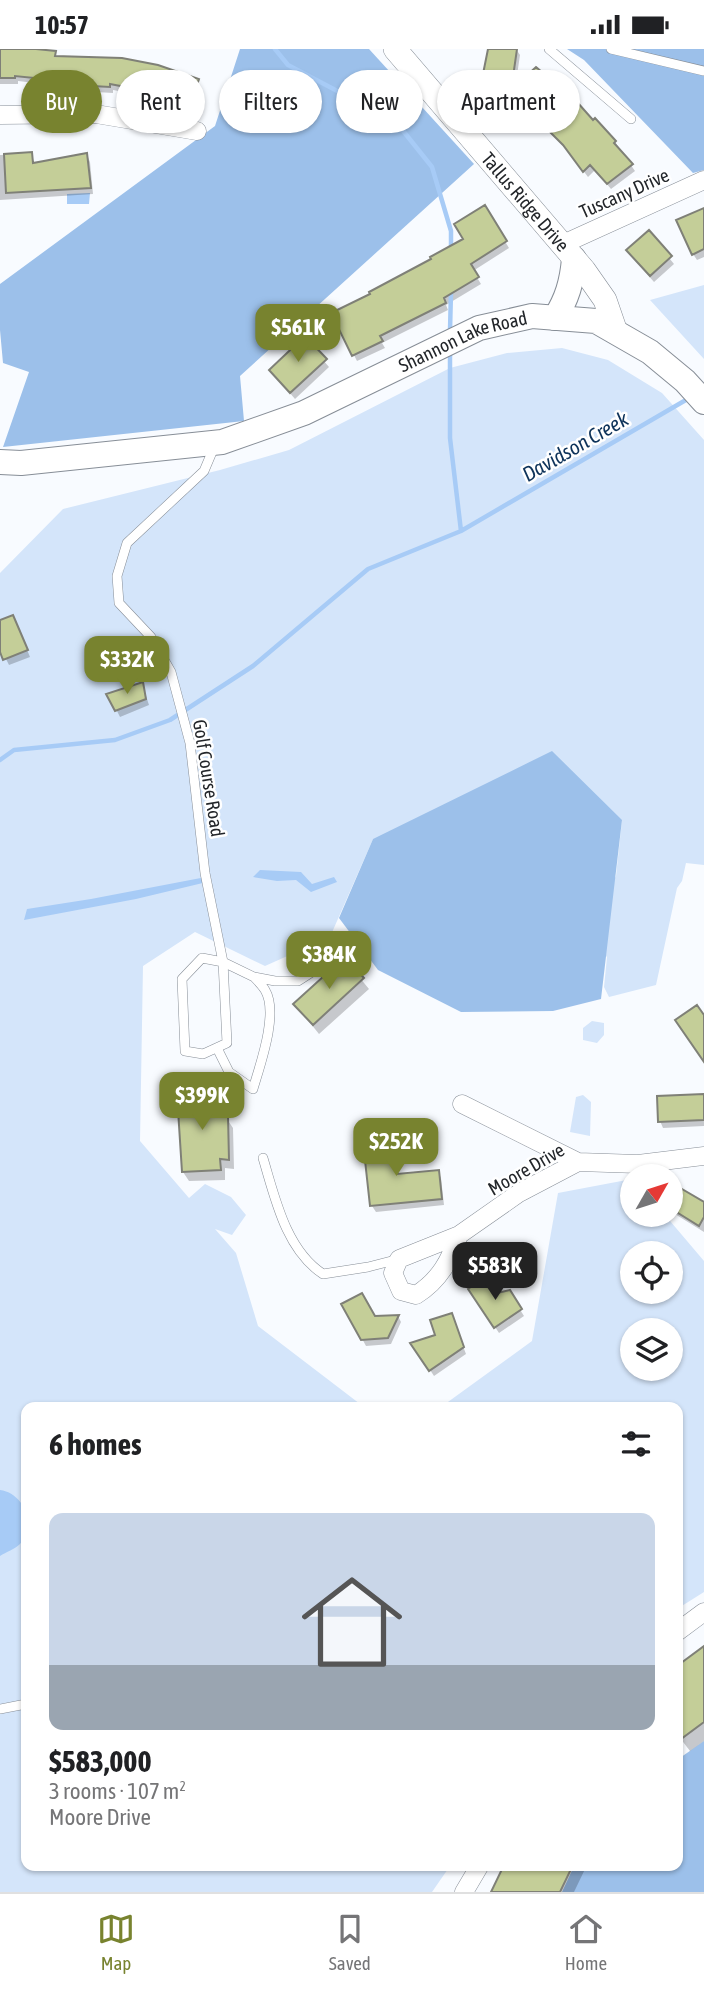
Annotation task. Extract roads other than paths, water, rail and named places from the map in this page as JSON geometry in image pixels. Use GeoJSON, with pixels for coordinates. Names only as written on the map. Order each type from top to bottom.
{"type":"FeatureCollection","features":[{"type":"Feature","properties":{"kind":"main road"},"geometry":{"type":"LineString","coordinates":[[555,318],[566,301],[570,286],[568,252]]}},
{"type":"Feature","properties":{"kind":"main road","name":"Shannon Lake Road"},"geometry":{"type":"LineString","coordinates":[[0,462],[21,463],[215,443],[304,413],[479,328],[532,316],[596,321],[650,352],[685,381],[704,402]]}},
{"type":"Feature","properties":{"kind":"street","name":"Tallus Ridge Drive"},"geometry":{"type":"LineString","coordinates":[[396,49],[568,252],[605,300],[616,332]]}},
{"type":"Feature","properties":{"kind":"street"},"geometry":{"type":"LineString","coordinates":[[0,115],[96,114],[116,117]]}},
{"type":"Feature","properties":{"kind":"street","name":"Tuscany Drive"},"geometry":{"type":"LineString","coordinates":[[568,252],[704,180]]}},
{"type":"Feature","properties":{"kind":"street"},"geometry":{"type":"LineString","coordinates":[[461,1104],[578,1161]]}},
{"type":"Feature","properties":{"kind":"street","name":"Moore Drive"},"geometry":{"type":"LineString","coordinates":[[399,1259],[459,1235],[519,1193],[578,1161],[638,1164],[704,1156]]}},
{"type":"Feature","properties":{"kind":"street"},"geometry":{"type":"LineString","coordinates":[[399,1259],[393,1273],[401,1290],[416,1295],[434,1284],[452,1257],[459,1235]]}},
{"type":"Feature","properties":{"kind":"street"},"geometry":{"type":"LineString","coordinates":[[683,1628],[704,1612]]}},
{"type":"Feature","properties":{"kind":"street"},"geometry":{"type":"LineString","coordinates":[[464,1892],[477,1871]]}},
{"type":"Feature","properties":{"kind":"lane"},"geometry":{"type":"LineString","coordinates":[[549,49],[631,119]]}},
{"type":"Feature","properties":{"kind":"lane"},"geometry":{"type":"LineString","coordinates":[[611,49],[704,71]]}},
{"type":"Feature","properties":{"kind":"lane","name":"Golf Course Road"},"geometry":{"type":"LineString","coordinates":[[215,443],[204,471],[127,543],[117,576],[120,603],[151,636],[171,672],[190,743],[205,873],[223,962],[227,1043],[217,1048]]}},
{"type":"Feature","properties":{"kind":"lane"},"geometry":{"type":"LineString","coordinates":[[254,977],[266,991],[269,1002],[268,1039],[253,1089],[229,1072],[217,1048],[202,1054],[185,1051],[182,979],[202,958],[223,962],[254,977],[298,981],[354,945]]}},
{"type":"Feature","properties":{"kind":"lane"},"geometry":{"type":"LineString","coordinates":[[263,1158],[282,1219],[303,1257],[312,1266],[323,1274],[399,1259]]}},
{"type":"Feature","properties":{"kind":"lane"},"geometry":{"type":"LineString","coordinates":[[0,1709],[21,1704]]}},
{"type":"Feature","properties":{"kind":"waterway"},"geometry":{"type":"LineString","coordinates":[[275,49],[288,65],[396,122],[432,167],[451,231],[451,250]]}},
{"type":"Feature","properties":{"kind":"waterway"},"geometry":{"type":"LineString","coordinates":[[450,331],[451,291]]}},
{"type":"Feature","properties":{"kind":"waterway"},"geometry":{"type":"LineString","coordinates":[[450,350],[450,438],[461,531]]}},
{"type":"Feature","properties":{"kind":"waterway","name":"Davidson Creek"},"geometry":{"type":"LineString","coordinates":[[0,760],[14,750],[115,740],[170,720],[253,666],[368,569],[461,531],[691,397]]}}]}
